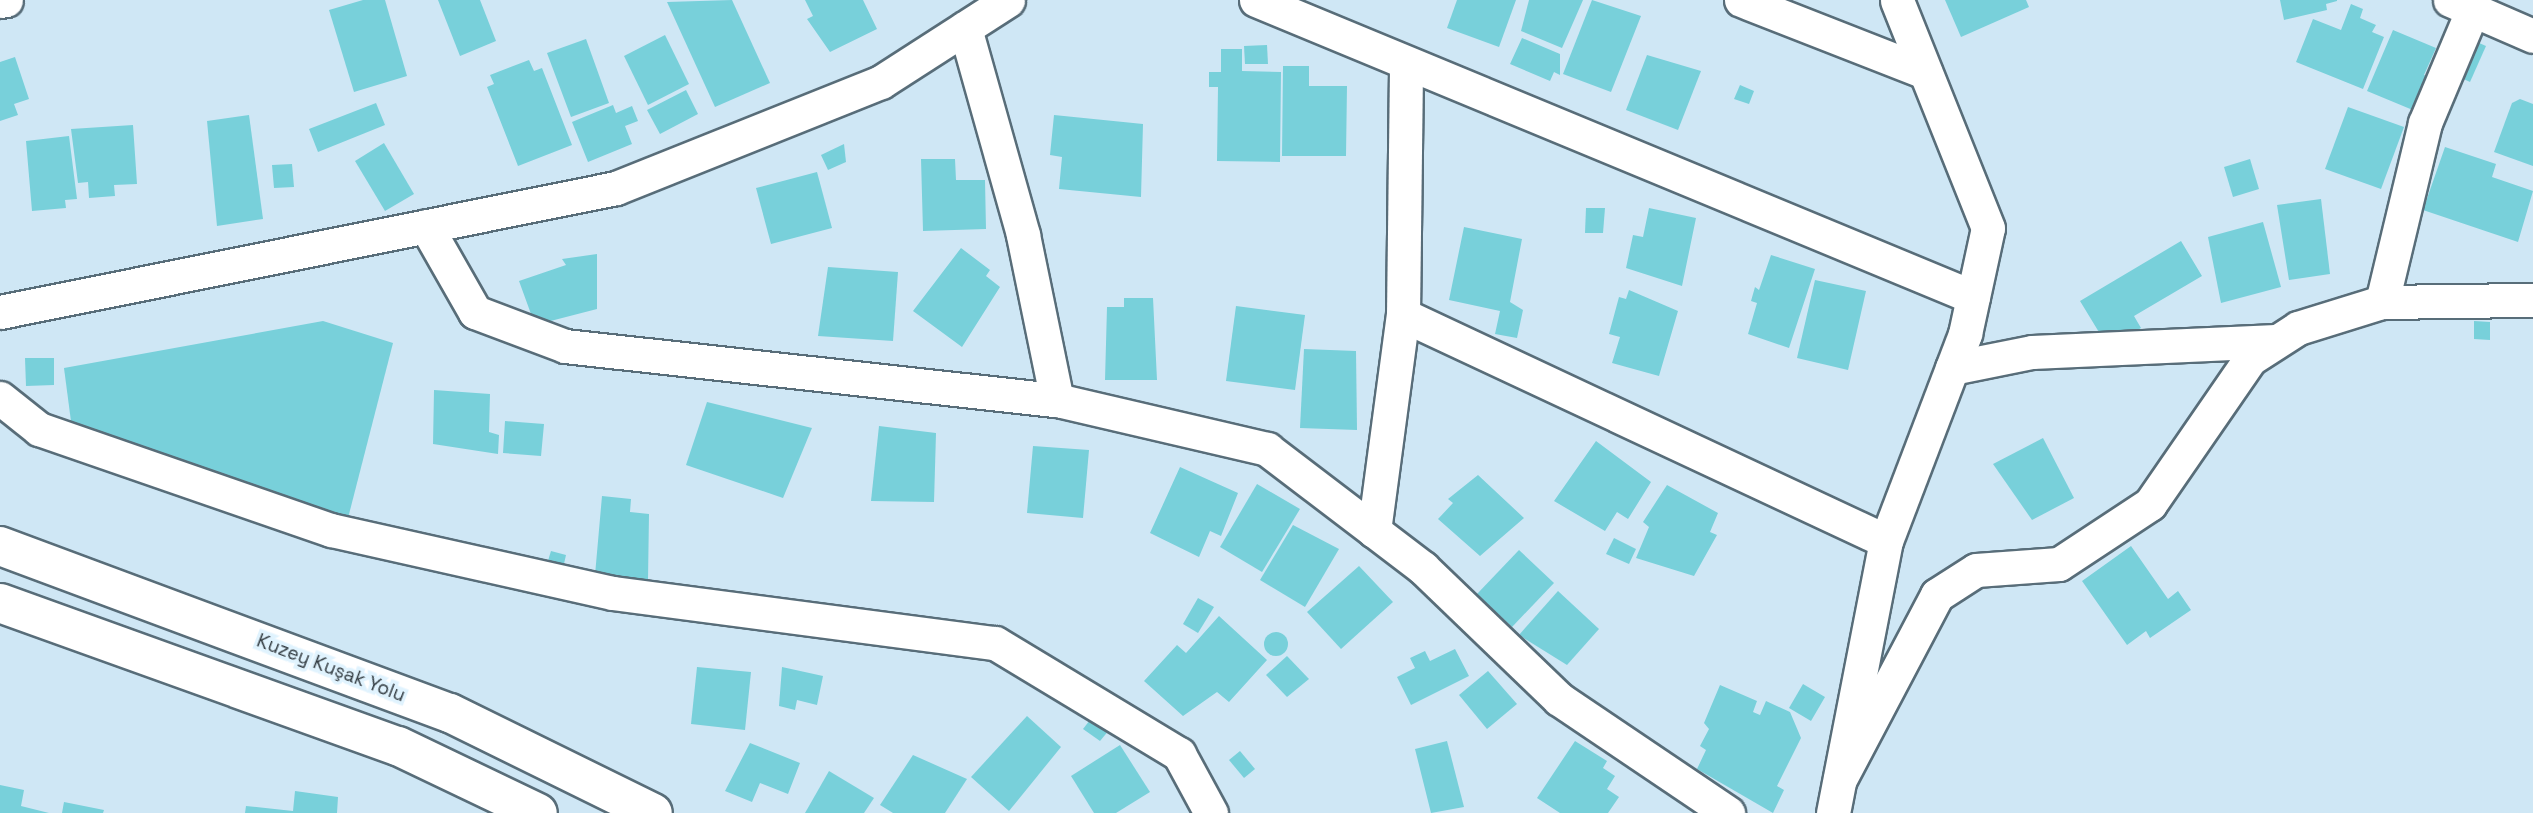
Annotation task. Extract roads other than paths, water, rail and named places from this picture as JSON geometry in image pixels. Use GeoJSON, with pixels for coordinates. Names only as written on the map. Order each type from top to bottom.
{"type":"FeatureCollection","features":[{"type":"Feature","properties":{"kind":"main road","name":"Kuzey Kuşak Yolu"},"geometry":{"type":"LineString","coordinates":[[0,546],[450,713],[653,813]]}},
{"type":"Feature","properties":{"kind":"main road"},"geometry":{"type":"LineString","coordinates":[[0,603],[398,746],[538,813]]}},
{"type":"Feature","properties":{"kind":"street"},"geometry":{"type":"LineString","coordinates":[[0,1],[6,0]]}},
{"type":"Feature","properties":{"kind":"street"},"geometry":{"type":"LineString","coordinates":[[0,312],[616,188],[881,82],[1008,0]]}},
{"type":"Feature","properties":{"kind":"street"},"geometry":{"type":"LineString","coordinates":[[1256,0],[1406,67],[1973,297]]}},
{"type":"Feature","properties":{"kind":"street"},"geometry":{"type":"LineString","coordinates":[[1741,0],[1925,72]]}},
{"type":"Feature","properties":{"kind":"street"},"geometry":{"type":"LineString","coordinates":[[1833,813],[1886,541],[1952,368],[1973,297],[1988,228],[1897,0]]}},
{"type":"Feature","properties":{"kind":"street"},"geometry":{"type":"LineString","coordinates":[[2382,302],[2425,123],[2462,5],[2533,36]]}},
{"type":"Feature","properties":{"kind":"street"},"geometry":{"type":"LineString","coordinates":[[965,28],[1023,234],[1057,400]]}},
{"type":"Feature","properties":{"kind":"street"},"geometry":{"type":"LineString","coordinates":[[1374,531],[1403,315],[1406,67]]}},
{"type":"Feature","properties":{"kind":"street"},"geometry":{"type":"LineString","coordinates":[[426,226],[475,312],[565,346],[1057,400],[1267,449],[1423,568],[1559,699],[1728,813]]}},
{"type":"Feature","properties":{"kind":"street"},"geometry":{"type":"LineString","coordinates":[[1840,779],[1937,595],[1976,570],[2059,564],[2150,504],[2250,359],[2298,328],[2382,302],[2533,300]]}},
{"type":"Feature","properties":{"kind":"street"},"geometry":{"type":"LineString","coordinates":[[1403,315],[1886,541]]}},
{"type":"Feature","properties":{"kind":"street"},"geometry":{"type":"LineString","coordinates":[[1952,368],[2032,352],[2279,341]]}},
{"type":"Feature","properties":{"kind":"street"},"geometry":{"type":"LineString","coordinates":[[0,398],[39,429],[331,530],[613,593],[995,643],[1178,754],[1211,813]]}}]}
